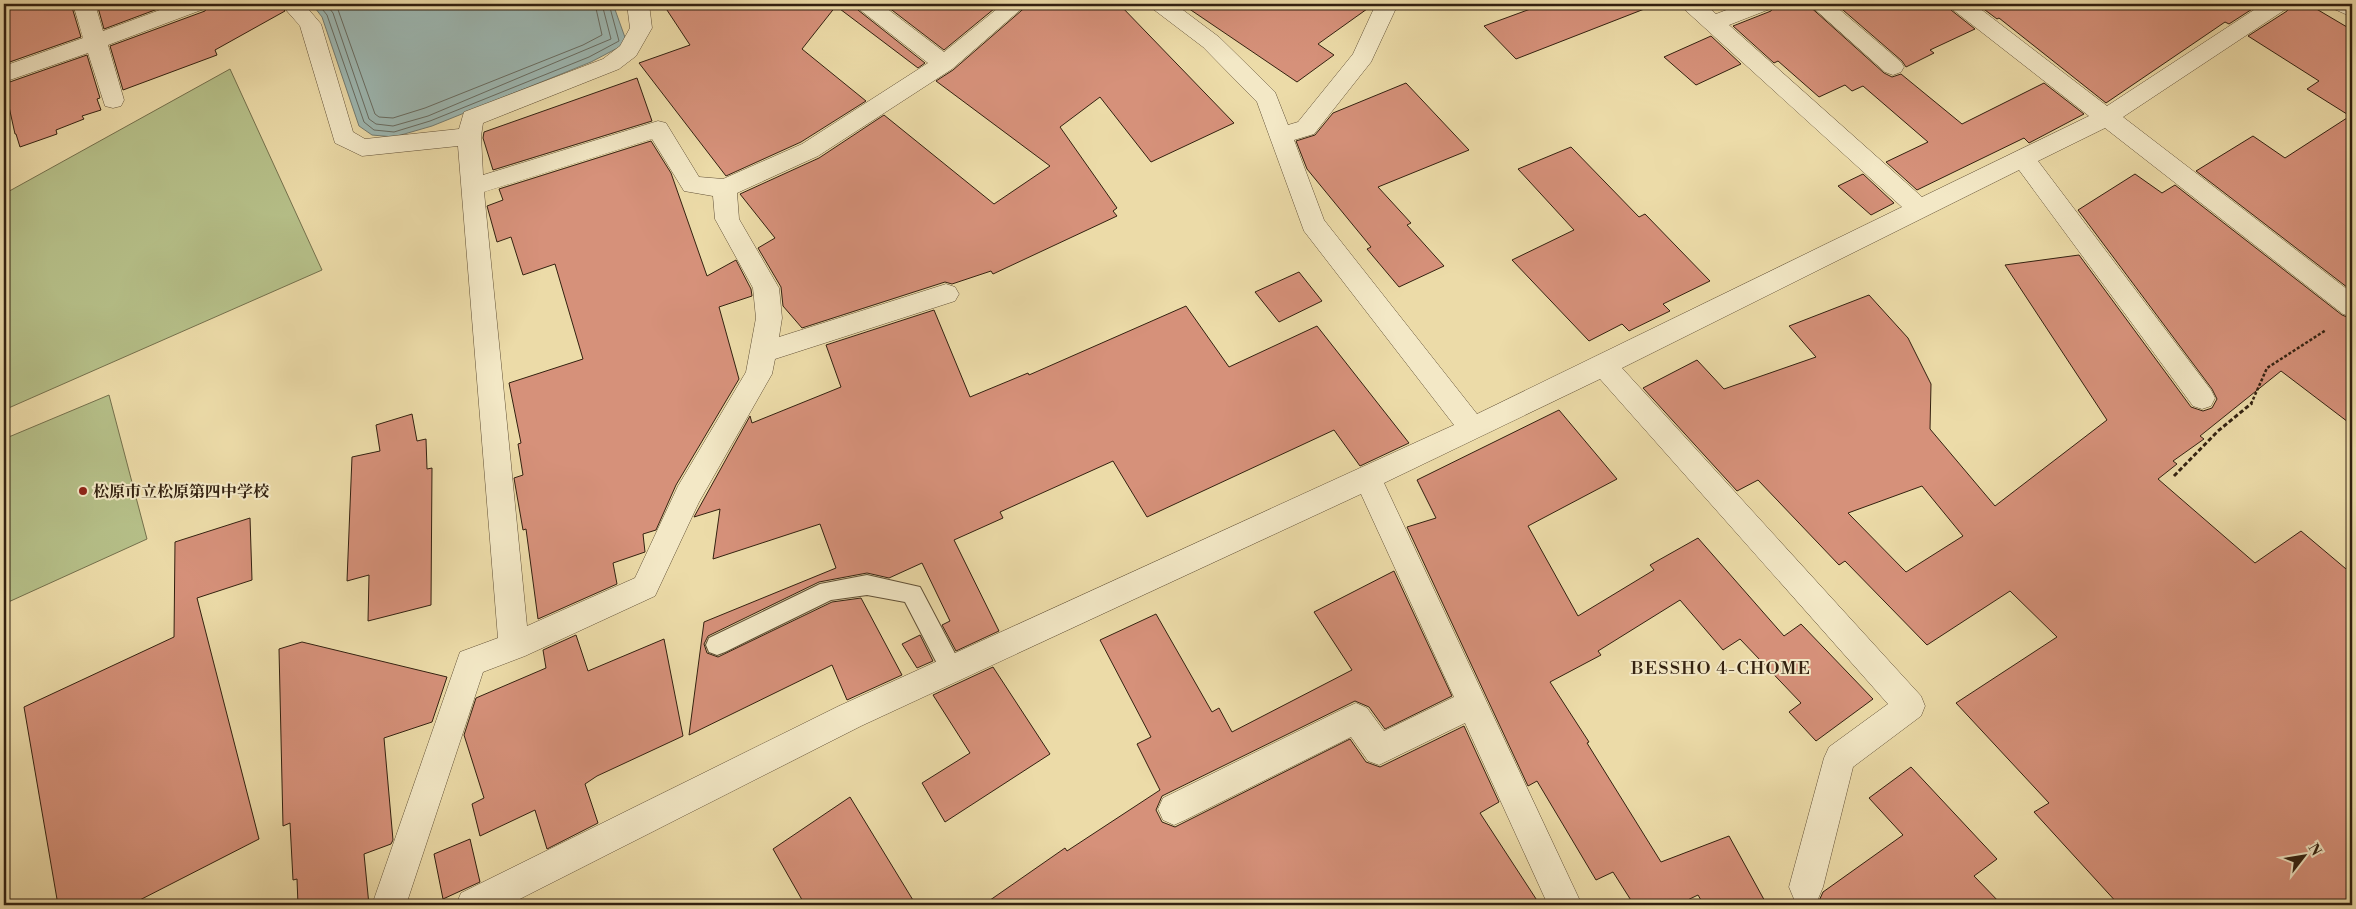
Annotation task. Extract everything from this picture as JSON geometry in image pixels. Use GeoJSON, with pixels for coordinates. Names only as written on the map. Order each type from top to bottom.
{"type":"FeatureCollection","features":[{"type":"Feature","properties":{"kind":"street"},"geometry":{"type":"LineString","coordinates":[[84,4],[113,100]]}},
{"type":"Feature","properties":{"kind":"street"},"geometry":{"type":"LineString","coordinates":[[4,74],[196,4]]}},
{"type":"Feature","properties":{"kind":"street"},"geometry":{"type":"LineString","coordinates":[[292,4],[310,24],[343,137],[362,148],[469,136]]}},
{"type":"Feature","properties":{"kind":"street"},"geometry":{"type":"LineString","coordinates":[[514,646],[472,186],[469,136],[472,118],[611,64],[628,51],[641,28],[638,4]]}},
{"type":"Feature","properties":{"kind":"street"},"geometry":{"type":"LineString","coordinates":[[867,4],[944,64]]}},
{"type":"Feature","properties":{"kind":"street"},"geometry":{"type":"LineString","coordinates":[[472,186],[658,129],[692,185],[725,188],[810,150],[944,64],[1016,4]]}},
{"type":"Feature","properties":{"kind":"street"},"geometry":{"type":"LineString","coordinates":[[1161,4],[1211,42],[1267,98],[1313,224],[1473,429]]}},
{"type":"Feature","properties":{"kind":"street"},"geometry":{"type":"LineString","coordinates":[[1281,136],[1306,128],[1362,58],[1387,4]]}},
{"type":"Feature","properties":{"kind":"street"},"geometry":{"type":"LineString","coordinates":[[1692,4],[1920,209]]}},
{"type":"Feature","properties":{"kind":"street"},"geometry":{"type":"LineString","coordinates":[[1713,23],[1762,4]]}},
{"type":"Feature","properties":{"kind":"street"},"geometry":{"type":"LineString","coordinates":[[1820,4],[1893,67]]}},
{"type":"Feature","properties":{"kind":"street"},"geometry":{"type":"LineString","coordinates":[[1960,4],[2352,308]]}},
{"type":"Feature","properties":{"kind":"street"},"geometry":{"type":"LineString","coordinates":[[473,905],[850,716],[1473,429],[2105,118],[2278,4]]}},
{"type":"Feature","properties":{"kind":"street"},"geometry":{"type":"LineString","coordinates":[[2342,4],[2352,10]]}},
{"type":"Feature","properties":{"kind":"street"},"geometry":{"type":"LineString","coordinates":[[2024,158],[2202,398]]}},
{"type":"Feature","properties":{"kind":"street"},"geometry":{"type":"LineString","coordinates":[[390,905],[471,662],[514,646],[645,587],[688,495],[759,374],[769,318],[766,288],[727,219],[725,188]]}},
{"type":"Feature","properties":{"kind":"street"},"geometry":{"type":"LineString","coordinates":[[763,352],[946,294]]}},
{"type":"Feature","properties":{"kind":"street"},"geometry":{"type":"LineString","coordinates":[[1604,365],[1910,706],[1840,758],[1806,887]]}},
{"type":"Feature","properties":{"kind":"street"},"geometry":{"type":"LineString","coordinates":[[1368,478],[1564,905]]}},
{"type":"Feature","properties":{"kind":"street"},"geometry":{"type":"LineString","coordinates":[[1174,809],[1356,718],[1379,750],[1472,704]]}},
{"type":"Feature","properties":{"kind":"lane"},"geometry":{"type":"LineString","coordinates":[[717,645],[828,591],[867,585],[912,594],[952,670]]}},
{"type":"Feature","properties":{"kind":"path"},"geometry":{"type":"LineString","coordinates":[[2174,476],[2218,431],[2251,405],[2267,368],[2329,328]]}},
{"type":"Feature","properties":{"kind":"green space"},"geometry":{"type":"Polygon","coordinates":[[[230,69],[322,270],[4,410],[4,194],[230,69]]]}},
{"type":"Feature","properties":{"kind":"green space"},"geometry":{"type":"Polygon","coordinates":[[[109,395],[147,539],[4,604],[4,439],[109,395]]]}},
{"type":"Feature","properties":{"kind":"water"},"geometry":{"type":"Polygon","coordinates":[[[312,4],[613,4],[627,43],[591,62],[432,126],[394,137],[372,135],[359,126],[322,17],[312,4]]]}},
{"type":"Feature","properties":{"kind":"building"},"geometry":{"type":"Polygon","coordinates":[[[4,4],[71,4],[81,37],[4,64],[4,4]]]}},
{"type":"Feature","properties":{"kind":"building"},"geometry":{"type":"Polygon","coordinates":[[[97,4],[171,4],[104,29],[97,4]]]}},
{"type":"Feature","properties":{"kind":"building"},"geometry":{"type":"Polygon","coordinates":[[[209,4],[279,4],[285,11],[215,50],[217,55],[123,90],[110,46],[205,11],[209,4]]]}},
{"type":"Feature","properties":{"kind":"building"},"geometry":{"type":"Polygon","coordinates":[[[663,4],[854,4],[858,10],[925,63],[918,68],[836,6],[802,49],[866,101],[801,142],[726,176],[639,63],[690,45],[663,4]]]}},
{"type":"Feature","properties":{"kind":"building"},"geometry":{"type":"Polygon","coordinates":[[[884,4],[1000,4],[944,50],[884,4]]]}},
{"type":"Feature","properties":{"kind":"building"},"geometry":{"type":"Polygon","coordinates":[[[1029,4],[1119,4],[1234,123],[1151,162],[1100,97],[1060,127],[1117,208],[1113,211],[1117,216],[993,274],[991,271],[952,284],[945,282],[802,328],[783,306],[781,287],[758,248],[775,238],[740,194],[819,158],[884,115],[994,204],[1050,166],[936,81],[953,70],[1029,4]]]}},
{"type":"Feature","properties":{"kind":"building"},"geometry":{"type":"Polygon","coordinates":[[[1182,4],[1374,4],[1318,44],[1334,55],[1297,82],[1182,4]]]}},
{"type":"Feature","properties":{"kind":"building"},"geometry":{"type":"Polygon","coordinates":[[[1544,4],[1651,4],[1652,6],[1516,59],[1484,26],[1544,4]]]}},
{"type":"Feature","properties":{"kind":"building"},"geometry":{"type":"Polygon","coordinates":[[[1775,4],[1807,4],[1884,73],[1892,77],[1901,74],[1962,124],[2044,83],[2084,114],[2029,143],[2024,138],[1917,190],[1886,162],[1928,142],[1863,86],[1852,91],[1845,85],[1819,97],[1778,61],[1774,63],[1733,26],[1771,11],[1775,4]]]}},
{"type":"Feature","properties":{"kind":"building"},"geometry":{"type":"Polygon","coordinates":[[[1836,4],[1947,4],[1951,10],[1975,29],[1930,50],[1934,53],[1906,67],[1902,61],[1836,4]]]}},
{"type":"Feature","properties":{"kind":"building"},"geometry":{"type":"Polygon","coordinates":[[[1977,4],[2260,4],[2229,24],[2225,22],[2106,103],[1999,18],[1997,19],[1977,4]]]}},
{"type":"Feature","properties":{"kind":"building"},"geometry":{"type":"Polygon","coordinates":[[[2291,4],[2308,4],[2352,30],[2352,291],[2196,171],[2253,136],[2285,158],[2350,116],[2307,89],[2319,81],[2248,36],[2287,11],[2291,4]]]}},
{"type":"Feature","properties":{"kind":"building"},"geometry":{"type":"Polygon","coordinates":[[[1711,36],[1741,64],[1696,85],[1664,57],[1711,36]]]}},
{"type":"Feature","properties":{"kind":"building"},"geometry":{"type":"Polygon","coordinates":[[[87,55],[100,98],[97,99],[101,110],[82,116],[84,119],[56,130],[57,134],[20,147],[15,134],[4,84],[87,55]]]}},
{"type":"Feature","properties":{"kind":"building"},"geometry":{"type":"Polygon","coordinates":[[[637,78],[652,121],[493,170],[483,138],[484,132],[637,78]]]}},
{"type":"Feature","properties":{"kind":"building"},"geometry":{"type":"Polygon","coordinates":[[[1406,83],[1469,150],[1378,187],[1411,223],[1407,225],[1444,266],[1399,287],[1367,249],[1371,247],[1307,169],[1296,141],[1315,135],[1333,113],[1406,83]]]}},
{"type":"Feature","properties":{"kind":"building"},"geometry":{"type":"Polygon","coordinates":[[[651,141],[671,173],[707,276],[736,260],[751,289],[752,296],[719,307],[739,379],[676,485],[656,530],[643,534],[645,552],[613,563],[617,584],[538,619],[526,529],[523,530],[514,478],[523,475],[518,444],[521,443],[509,383],[583,359],[555,264],[523,275],[511,237],[497,242],[487,206],[503,200],[499,189],[651,141]]]}},
{"type":"Feature","properties":{"kind":"building"},"geometry":{"type":"Polygon","coordinates":[[[1571,147],[1639,217],[1645,214],[1710,281],[1663,304],[1670,311],[1629,331],[1622,324],[1589,341],[1512,260],[1574,230],[1518,169],[1571,147]]]}},
{"type":"Feature","properties":{"kind":"building"},"geometry":{"type":"Polygon","coordinates":[[[1863,174],[1894,203],[1871,215],[1838,186],[1863,174]]]}},
{"type":"Feature","properties":{"kind":"building"},"geometry":{"type":"Polygon","coordinates":[[[2135,174],[2162,193],[2175,185],[2342,315],[2352,319],[2352,425],[2281,371],[2200,436],[2204,439],[2173,461],[2177,464],[2158,479],[2255,563],[2301,531],[2352,574],[2352,905],[2119,905],[2034,812],[2049,803],[1956,703],[2057,637],[2010,591],[1927,645],[1845,561],[1839,565],[1758,480],[1737,491],[1643,388],[1697,360],[1724,389],[1816,357],[1789,326],[1869,295],[1908,338],[1931,384],[1930,429],[1995,506],[2107,420],[2005,265],[2079,255],[2191,407],[2203,411],[2212,408],[2217,399],[2212,389],[2078,210],[2135,174]],[[1922,486],[1848,513],[1906,572],[1963,536],[1922,486]]]}},
{"type":"Feature","properties":{"kind":"building"},"geometry":{"type":"Polygon","coordinates":[[[1299,272],[1322,301],[1279,322],[1255,292],[1299,272]]]}},
{"type":"Feature","properties":{"kind":"building"},"geometry":{"type":"Polygon","coordinates":[[[1186,306],[1229,367],[1317,326],[1409,443],[1360,466],[1334,430],[1147,517],[1113,461],[1000,512],[1003,518],[954,540],[999,631],[956,651],[942,625],[950,621],[922,563],[889,578],[867,573],[819,582],[708,636],[704,644],[707,653],[718,657],[832,602],[861,598],[902,675],[847,700],[832,665],[689,735],[704,622],[836,568],[820,524],[713,559],[720,509],[694,517],[750,416],[752,423],[841,387],[826,345],[934,310],[970,397],[1028,373],[1029,375],[1186,306]]]}},
{"type":"Feature","properties":{"kind":"building"},"geometry":{"type":"Polygon","coordinates":[[[1559,410],[1617,479],[1528,526],[1578,616],[1654,570],[1650,565],[1698,538],[1784,636],[1801,624],[1873,699],[1816,741],[1789,712],[1801,703],[1740,639],[1723,650],[1680,600],[1598,651],[1601,655],[1550,682],[1589,742],[1587,743],[1661,862],[1729,836],[1767,905],[1704,905],[1698,895],[1677,905],[1634,905],[1613,872],[1596,880],[1537,781],[1528,786],[1407,527],[1436,518],[1417,480],[1559,410]]]}},
{"type":"Feature","properties":{"kind":"building"},"geometry":{"type":"Polygon","coordinates":[[[412,414],[417,441],[426,439],[427,469],[432,468],[431,605],[368,621],[369,575],[347,581],[352,457],[380,451],[376,425],[412,414]]]}},
{"type":"Feature","properties":{"kind":"building"},"geometry":{"type":"Polygon","coordinates":[[[250,518],[252,580],[197,598],[259,839],[130,905],[58,905],[24,707],[174,637],[175,542],[250,518]]]}},
{"type":"Feature","properties":{"kind":"building"},"geometry":{"type":"Polygon","coordinates":[[[1394,571],[1452,696],[1385,729],[1369,707],[1355,701],[1162,796],[1156,810],[1162,822],[1175,827],[1350,739],[1366,762],[1380,767],[1464,726],[1499,802],[1480,813],[1540,905],[983,905],[1065,848],[1067,851],[1160,790],[1137,744],[1151,737],[1100,640],[1156,614],[1212,712],[1219,708],[1232,732],[1352,670],[1314,612],[1394,571]]]}},
{"type":"Feature","properties":{"kind":"building"},"geometry":{"type":"Polygon","coordinates":[[[576,635],[588,671],[664,639],[683,736],[597,776],[585,784],[598,823],[547,849],[535,810],[480,836],[472,804],[484,798],[464,735],[476,698],[546,668],[543,650],[576,635]]]}},
{"type":"Feature","properties":{"kind":"building"},"geometry":{"type":"Polygon","coordinates":[[[920,635],[933,661],[917,668],[902,644],[920,635]]]}},
{"type":"Feature","properties":{"kind":"building"},"geometry":{"type":"Polygon","coordinates":[[[302,642],[447,677],[432,722],[384,738],[393,840],[391,844],[364,854],[369,905],[298,905],[297,879],[293,880],[290,823],[283,826],[279,649],[302,642]]]}},
{"type":"Feature","properties":{"kind":"building"},"geometry":{"type":"Polygon","coordinates":[[[993,667],[1050,754],[945,822],[922,783],[970,753],[933,695],[993,667]]]}},
{"type":"Feature","properties":{"kind":"building"},"geometry":{"type":"Polygon","coordinates":[[[1911,767],[1997,859],[1974,876],[2002,905],[1808,905],[1819,901],[1823,892],[1903,835],[1869,798],[1911,767]]]}},
{"type":"Feature","properties":{"kind":"building"},"geometry":{"type":"Polygon","coordinates":[[[850,797],[916,905],[805,905],[773,849],[850,797]]]}},
{"type":"Feature","properties":{"kind":"building"},"geometry":{"type":"Polygon","coordinates":[[[470,839],[480,882],[443,899],[434,854],[470,839]]]}},
{"type":"Feature","properties":{"kind":"place","name":"松原市立松原第四中学校"},"geometry":{"type":"Point","coordinates":[83,491]}},
{"type":"Feature","properties":{"kind":"district","name":"BESSHO 4-CHOME"},"geometry":{"type":"Point","coordinates":[1721,668]}}]}
